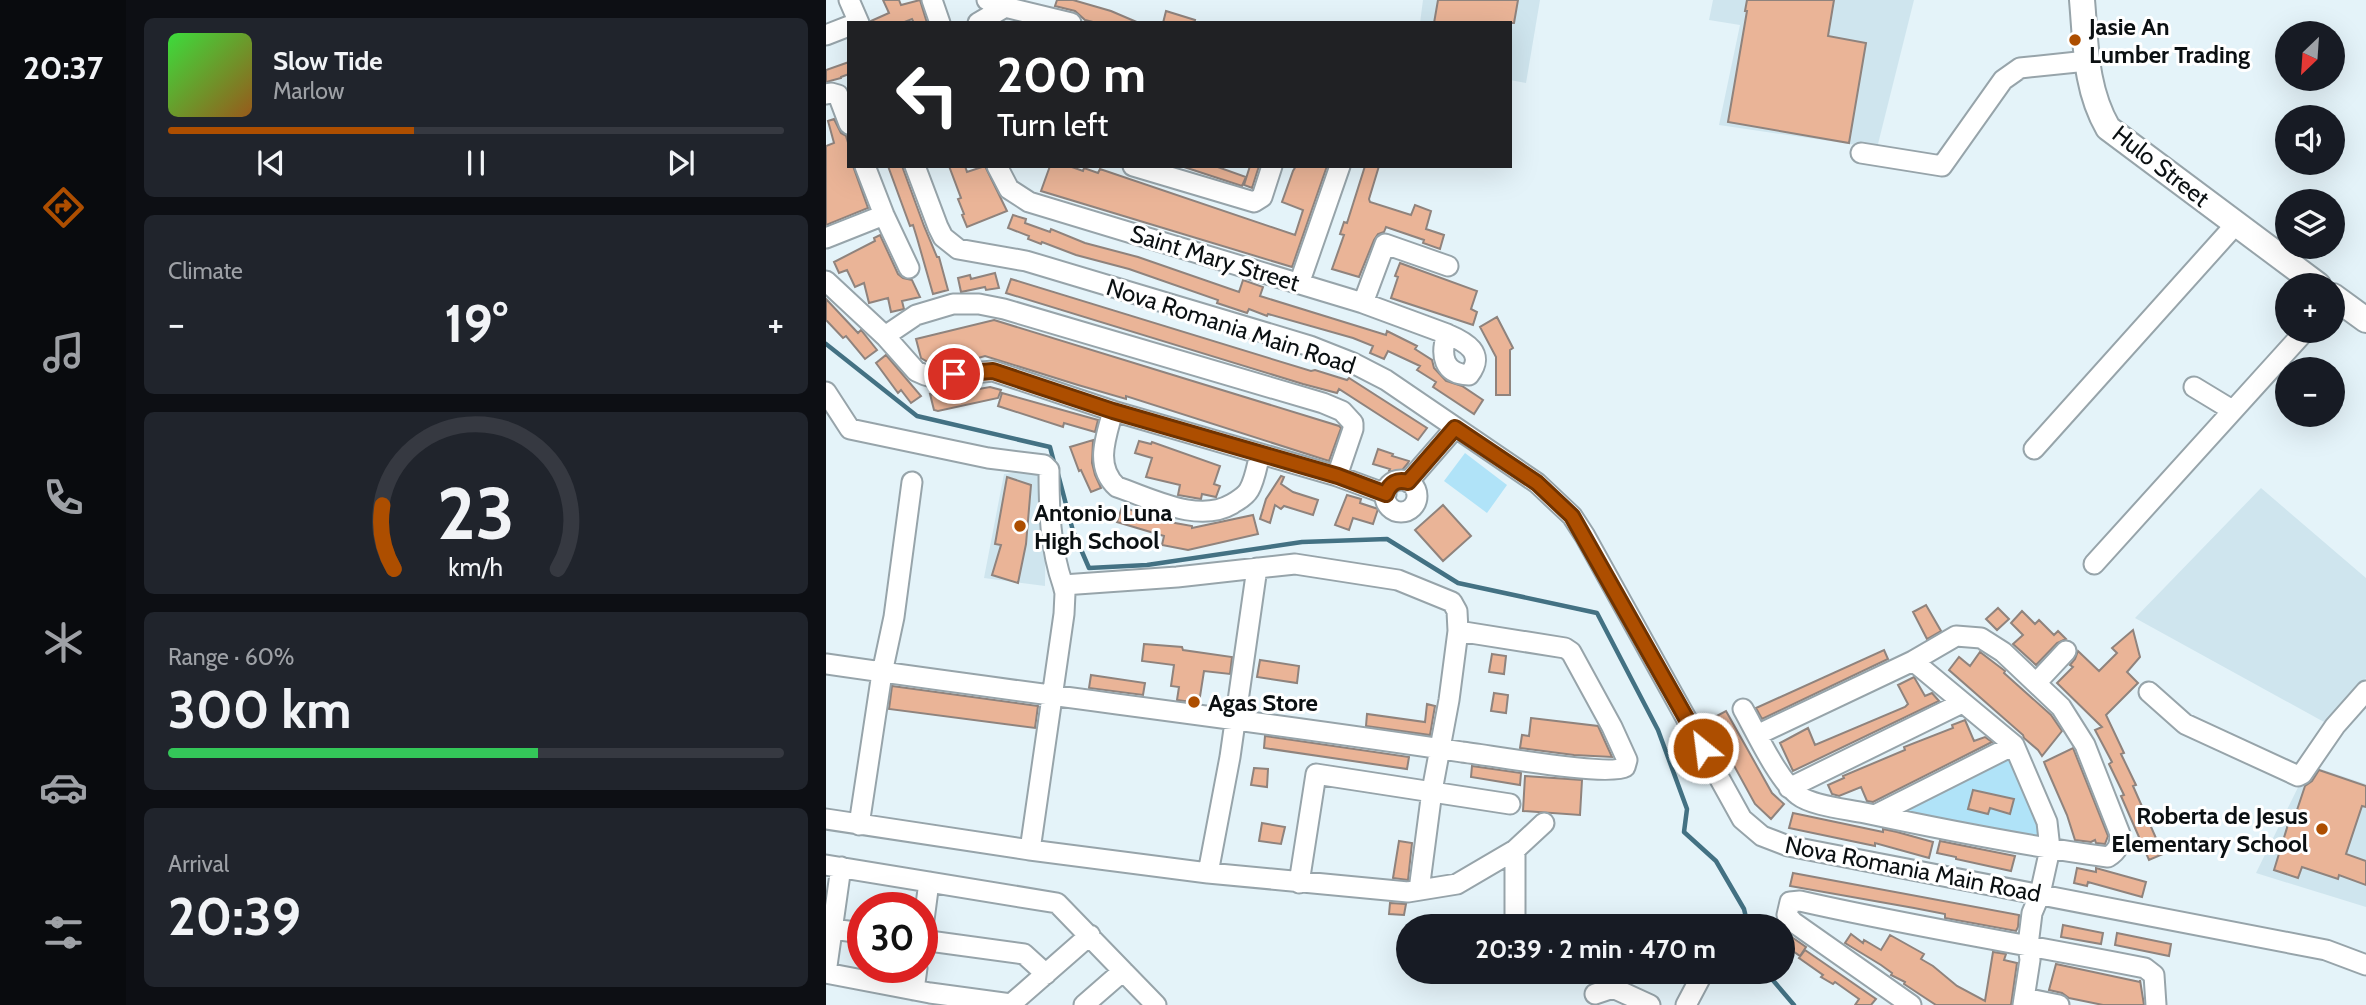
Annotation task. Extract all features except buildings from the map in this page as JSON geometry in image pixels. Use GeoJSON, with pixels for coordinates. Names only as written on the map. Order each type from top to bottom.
{"type":"FeatureCollection","features":[{"type":"Feature","properties":{"kind":"main road","name":"Hulo Street"},"geometry":{"type":"LineString","coordinates":[[2082,0],[2087,61],[2094,100],[2108,128],[2301,273]]}},
{"type":"Feature","properties":{"kind":"main road","name":"Hulo Street"},"geometry":{"type":"LineString","coordinates":[[2345,305],[2366,320]]}},
{"type":"Feature","properties":{"kind":"street"},"geometry":{"type":"LineString","coordinates":[[849,0],[857,21]]}},
{"type":"Feature","properties":{"kind":"street"},"geometry":{"type":"LineString","coordinates":[[932,0],[939,21]]}},
{"type":"Feature","properties":{"kind":"street"},"geometry":{"type":"LineString","coordinates":[[980,21],[996,4],[1063,21]]}},
{"type":"Feature","properties":{"kind":"street"},"geometry":{"type":"LineString","coordinates":[[826,35],[847,27]]}},
{"type":"Feature","properties":{"kind":"street"},"geometry":{"type":"LineString","coordinates":[[1861,153],[1942,166],[2003,80],[2012,72],[2020,68],[2087,61]]}},
{"type":"Feature","properties":{"kind":"street"},"geometry":{"type":"LineString","coordinates":[[826,94],[838,95],[847,119]]}},
{"type":"Feature","properties":{"kind":"street"},"geometry":{"type":"LineString","coordinates":[[866,168],[909,268]]}},
{"type":"Feature","properties":{"kind":"street","name":"Nova Romania Main Road"},"geometry":{"type":"LineString","coordinates":[[916,168],[943,237],[958,249],[1026,261],[1331,353],[1386,380],[1537,483],[1572,516],[1742,819],[1774,842],[2326,950],[2366,965]]}},
{"type":"Feature","properties":{"kind":"street","name":"Saint Mary Street"},"geometry":{"type":"LineString","coordinates":[[998,168],[1009,189],[1029,202],[1363,303],[1447,334]]}},
{"type":"Feature","properties":{"kind":"street"},"geometry":{"type":"LineString","coordinates":[[1140,168],[1254,202],[1262,197],[1271,168]]}},
{"type":"Feature","properties":{"kind":"street"},"geometry":{"type":"LineString","coordinates":[[1300,284],[1339,168]]}},
{"type":"Feature","properties":{"kind":"street"},"geometry":{"type":"LineString","coordinates":[[826,238],[884,215]]}},
{"type":"Feature","properties":{"kind":"street"},"geometry":{"type":"LineString","coordinates":[[2034,449],[2236,224]]}},
{"type":"Feature","properties":{"kind":"street"},"geometry":{"type":"LineString","coordinates":[[1363,303],[1385,244],[1448,266]]}},
{"type":"Feature","properties":{"kind":"street"},"geometry":{"type":"LineString","coordinates":[[826,281],[885,336],[916,371],[925,375],[932,377],[993,371],[1113,411],[1338,476],[1386,494]]}},
{"type":"Feature","properties":{"kind":"street"},"geometry":{"type":"LineString","coordinates":[[885,336],[916,315],[953,304],[979,304],[1004,309],[1323,403],[1342,411],[1353,422],[1338,476]]}},
{"type":"Feature","properties":{"kind":"street"},"geometry":{"type":"LineString","coordinates":[[2094,564],[2294,343]]}},
{"type":"Feature","properties":{"kind":"street"},"geometry":{"type":"LineString","coordinates":[[2194,387],[2232,410]]}},
{"type":"Feature","properties":{"kind":"street"},"geometry":{"type":"LineString","coordinates":[[826,392],[850,429],[988,457],[1044,465],[1049,470],[1052,538],[1065,600],[1030,850]]}},
{"type":"Feature","properties":{"kind":"street"},"geometry":{"type":"LineString","coordinates":[[1113,411],[1103,448],[1105,472],[1109,480],[1116,487],[1183,509],[1213,512],[1224,509],[1244,496],[1250,489],[1260,454]]}},
{"type":"Feature","properties":{"kind":"street"},"geometry":{"type":"LineString","coordinates":[[1408,482],[1455,428]]}},
{"type":"Feature","properties":{"kind":"street"},"geometry":{"type":"LineString","coordinates":[[1397,481],[1408,482],[1417,494],[1415,504],[1408,511],[1397,512],[1388,504],[1386,494],[1391,484],[1397,481]]}},
{"type":"Feature","properties":{"kind":"street"},"geometry":{"type":"LineString","coordinates":[[859,825],[882,673],[894,617],[912,482]]}},
{"type":"Feature","properties":{"kind":"street"},"geometry":{"type":"LineString","coordinates":[[1063,585],[1177,577],[1295,564],[1398,580],[1452,603],[1457,611],[1458,631],[1419,890]]}},
{"type":"Feature","properties":{"kind":"street"},"geometry":{"type":"LineString","coordinates":[[1208,873],[1217,835],[1257,568]]}},
{"type":"Feature","properties":{"kind":"street"},"geometry":{"type":"LineString","coordinates":[[826,664],[1548,764],[1612,771],[1625,767],[1627,760],[1612,727],[1571,652],[1565,648],[1458,631]]}},
{"type":"Feature","properties":{"kind":"street"},"geometry":{"type":"LineString","coordinates":[[1743,709],[1757,735],[1789,788],[1801,798],[2050,849],[2108,857],[2118,848],[2120,834],[2078,733],[2061,707],[2037,682],[2003,652],[1981,638],[1956,636],[1913,661],[1757,735]]}},
{"type":"Feature","properties":{"kind":"street"},"geometry":{"type":"LineString","coordinates":[[2037,682],[2066,651]]}},
{"type":"Feature","properties":{"kind":"street"},"geometry":{"type":"LineString","coordinates":[[1913,661],[2014,746],[2046,822],[2050,849],[2040,894],[2032,913],[2028,945],[2030,960],[2023,1001],[2059,1005]]}},
{"type":"Feature","properties":{"kind":"street"},"geometry":{"type":"LineString","coordinates":[[2149,692],[2185,724],[2298,776],[2335,726],[2366,691]]}},
{"type":"Feature","properties":{"kind":"street"},"geometry":{"type":"LineString","coordinates":[[1789,788],[1962,704]]}},
{"type":"Feature","properties":{"kind":"street"},"geometry":{"type":"LineString","coordinates":[[1875,815],[2014,746]]}},
{"type":"Feature","properties":{"kind":"street"},"geometry":{"type":"LineString","coordinates":[[1299,883],[1316,774],[1510,804]]}},
{"type":"Feature","properties":{"kind":"street"},"geometry":{"type":"LineString","coordinates":[[826,819],[1030,850],[1208,873],[1408,892],[1457,884],[1515,850],[1544,823]]}},
{"type":"Feature","properties":{"kind":"street"},"geometry":{"type":"LineString","coordinates":[[1515,850],[1515,914]]}},
{"type":"Feature","properties":{"kind":"street"},"geometry":{"type":"LineString","coordinates":[[1090,935],[1010,1004],[925,996],[827,965],[832,929],[833,866],[1057,903],[1090,935],[1156,1005]]}},
{"type":"Feature","properties":{"kind":"street"},"geometry":{"type":"LineString","coordinates":[[928,892],[929,882]]}},
{"type":"Feature","properties":{"kind":"street"},"geometry":{"type":"LineString","coordinates":[[1911,1005],[1789,919],[1786,910],[1790,902],[1800,901],[2151,971],[2154,975],[2156,1005]]}},
{"type":"Feature","properties":{"kind":"street"},"geometry":{"type":"LineString","coordinates":[[1821,942],[1840,910]]}},
{"type":"Feature","properties":{"kind":"street"},"geometry":{"type":"LineString","coordinates":[[832,929],[847,931]]}},
{"type":"Feature","properties":{"kind":"street"},"geometry":{"type":"LineString","coordinates":[[938,942],[1024,954],[1046,974]]}},
{"type":"Feature","properties":{"kind":"street"},"geometry":{"type":"LineString","coordinates":[[1084,1005],[1123,971]]}},
{"type":"Feature","properties":{"kind":"street"},"geometry":{"type":"LineString","coordinates":[[1686,1005],[1697,984]]}},
{"type":"Feature","properties":{"kind":"street"},"geometry":{"type":"LineString","coordinates":[[1595,994],[1613,988],[1650,1005]]}},
{"type":"Feature","properties":{"kind":"shaded area"},"geometry":{"type":"Polygon","coordinates":[[[1423,0],[1540,0],[1526,83],[1512,80],[1512,21],[1420,21],[1423,0]]]}},
{"type":"Feature","properties":{"kind":"shaded area"},"geometry":{"type":"Polygon","coordinates":[[[1713,0],[1914,0],[1877,148],[1719,125],[1740,25],[1709,20],[1713,0]]]}},
{"type":"Feature","properties":{"kind":"shaded area"},"geometry":{"type":"Polygon","coordinates":[[[1465,453],[1507,485],[1487,513],[1444,481],[1465,453]]]}},
{"type":"Feature","properties":{"kind":"shaded area","name":"Antonio Luna High School"},"geometry":{"type":"Polygon","coordinates":[[[1046,469],[1045,586],[984,578],[1004,474],[1046,469]]]}},
{"type":"Feature","properties":{"kind":"shaded area"},"geometry":{"type":"Polygon","coordinates":[[[2261,488],[2366,578],[2366,678],[2324,722],[2135,618],[2261,488]]]}},
{"type":"Feature","properties":{"kind":"shaded area"},"geometry":{"type":"Polygon","coordinates":[[[2013,753],[2048,843],[1894,812],[2013,753]]]}},
{"type":"Feature","properties":{"kind":"shaded area","name":"Roberta de Jesus Elementary School"},"geometry":{"type":"Polygon","coordinates":[[[2309,765],[2366,784],[2366,907],[2256,873],[2309,765]]]}},
{"type":"Feature","properties":{"kind":"waterway"},"geometry":{"type":"LineString","coordinates":[[826,344],[917,416],[1050,447],[1055,466]]}},
{"type":"Feature","properties":{"kind":"waterway"},"geometry":{"type":"LineString","coordinates":[[1058,474],[1073,531],[1089,568],[1147,565],[1302,542],[1387,539],[1458,583],[1597,613],[1658,730],[1687,809],[1684,832],[1716,861],[1745,914]]}},
{"type":"Feature","properties":{"kind":"waterway"},"geometry":{"type":"LineString","coordinates":[[1776,984],[1794,1005]]}},
{"type":"Feature","properties":{"kind":"place","name":"Jasie An Lumber Trading"},"geometry":{"type":"Point","coordinates":[2075,40]}},
{"type":"Feature","properties":{"kind":"place","name":"Antonio Luna High School"},"geometry":{"type":"Point","coordinates":[1020,526]}},
{"type":"Feature","properties":{"kind":"place","name":"Agas Store"},"geometry":{"type":"Point","coordinates":[1194,702]}},
{"type":"Feature","properties":{"kind":"place","name":"Roberta de Jesus Elementary School"},"geometry":{"type":"Point","coordinates":[2322,829]}},
{"type":"Feature","properties":{"kind":"route"},"geometry":{"type":"LineString","coordinates":[[954,374],[993,371],[1113,411],[1338,476],[1386,494],[1391,484],[1397,481],[1408,482],[1455,428],[1537,483],[1572,516],[1703,748]]}}]}
